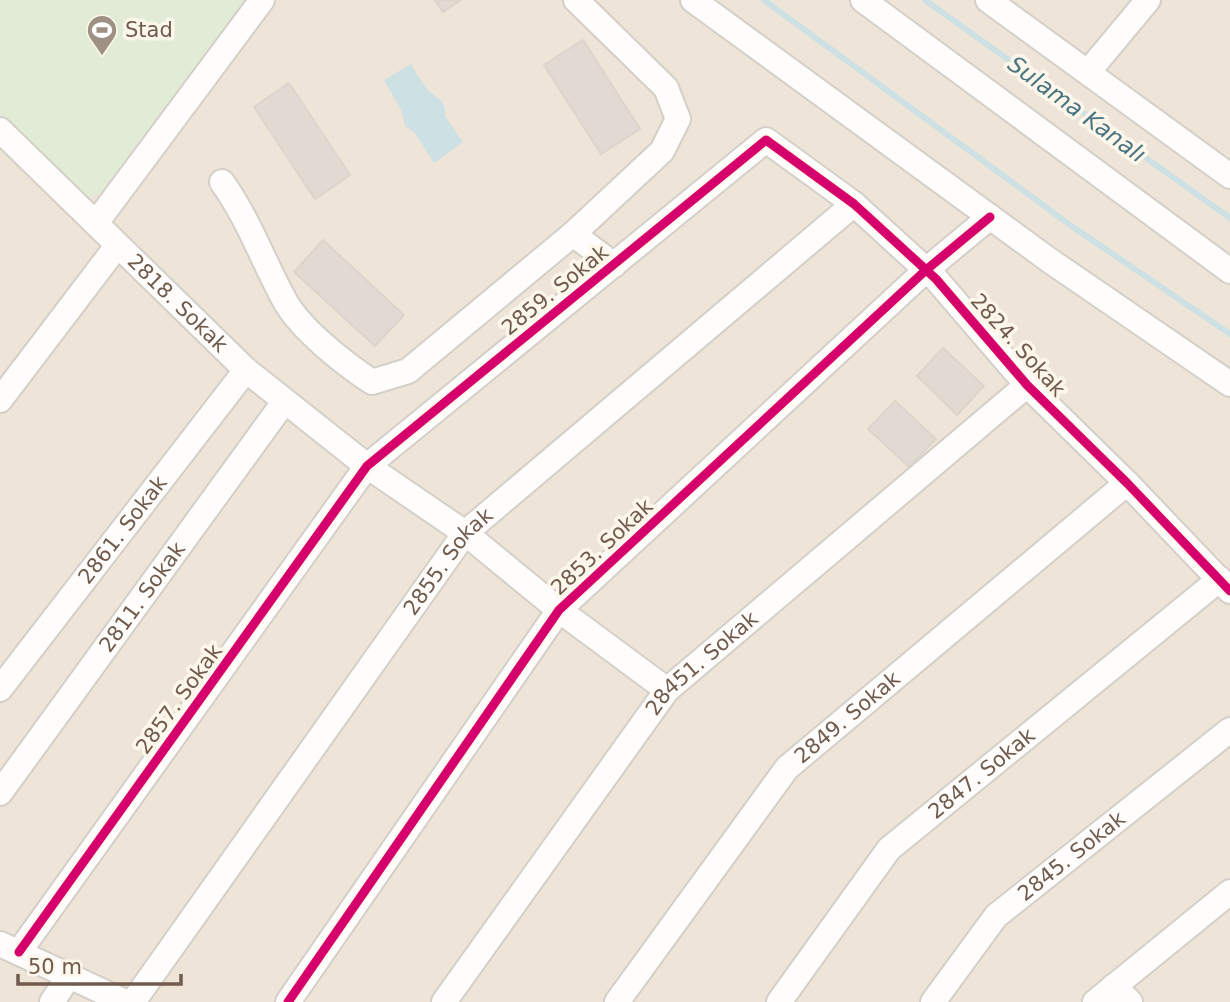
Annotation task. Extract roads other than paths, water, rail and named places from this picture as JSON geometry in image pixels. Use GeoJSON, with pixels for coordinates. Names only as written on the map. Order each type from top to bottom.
{"type":"FeatureCollection","features":[{"type":"Feature","properties":{"kind":"street"},"geometry":{"type":"LineString","coordinates":[[96,223],[262,0]]}},
{"type":"Feature","properties":{"kind":"street"},"geometry":{"type":"LineString","coordinates":[[222,182],[244,212],[287,304],[341,362],[372,382],[408,371],[573,234],[662,151],[678,119],[666,88],[576,0]]}},
{"type":"Feature","properties":{"kind":"street"},"geometry":{"type":"LineString","coordinates":[[693,0],[989,217],[1230,384]]}},
{"type":"Feature","properties":{"kind":"street"},"geometry":{"type":"LineString","coordinates":[[863,0],[1230,271]]}},
{"type":"Feature","properties":{"kind":"street"},"geometry":{"type":"LineString","coordinates":[[988,0],[1230,176]]}},
{"type":"Feature","properties":{"kind":"street"},"geometry":{"type":"LineString","coordinates":[[1087,72],[1148,0]]}},
{"type":"Feature","properties":{"kind":"street","name":"2818. Sokak"},"geometry":{"type":"LineString","coordinates":[[0,130],[246,370],[284,402],[367,466],[465,533],[558,610],[667,690]]}},
{"type":"Feature","properties":{"kind":"street","name":"2824. Sokak"},"geometry":{"type":"LineString","coordinates":[[766,140],[854,204],[926,270],[1027,385],[1127,483],[1225,585]]}},
{"type":"Feature","properties":{"kind":"street","name":"2859. Sokak"},"geometry":{"type":"LineString","coordinates":[[367,466],[766,140]]}},
{"type":"Feature","properties":{"kind":"street","name":"2855. Sokak"},"geometry":{"type":"LineString","coordinates":[[133,1002],[465,533],[854,204]]}},
{"type":"Feature","properties":{"kind":"street","name":"2853. Sokak"},"geometry":{"type":"LineString","coordinates":[[288,1002],[558,610],[926,270],[989,217]]}},
{"type":"Feature","properties":{"kind":"street"},"geometry":{"type":"LineString","coordinates":[[573,234],[614,265]]}},
{"type":"Feature","properties":{"kind":"street"},"geometry":{"type":"LineString","coordinates":[[0,400],[117,246]]}},
{"type":"Feature","properties":{"kind":"street","name":"2861. Sokak"},"geometry":{"type":"LineString","coordinates":[[0,689],[246,370]]}},
{"type":"Feature","properties":{"kind":"street","name":"28451. Sokak"},"geometry":{"type":"LineString","coordinates":[[444,1002],[667,690],[1027,385]]}},
{"type":"Feature","properties":{"kind":"street","name":"2811. Sokak"},"geometry":{"type":"LineString","coordinates":[[0,793],[284,402]]}},
{"type":"Feature","properties":{"kind":"street","name":"2857. Sokak"},"geometry":{"type":"LineString","coordinates":[[9,948],[367,466]]}},
{"type":"Feature","properties":{"kind":"street","name":"2849. Sokak"},"geometry":{"type":"LineString","coordinates":[[617,1002],[787,768],[1127,483]]}},
{"type":"Feature","properties":{"kind":"street","name":"2847. Sokak"},"geometry":{"type":"LineString","coordinates":[[779,1002],[889,849],[1225,585]]}},
{"type":"Feature","properties":{"kind":"street","name":"2845. Sokak"},"geometry":{"type":"LineString","coordinates":[[933,1002],[996,916],[1230,730]]}},
{"type":"Feature","properties":{"kind":"street"},"geometry":{"type":"LineString","coordinates":[[1095,1002],[1122,994],[1230,891]]}},
{"type":"Feature","properties":{"kind":"street"},"geometry":{"type":"LineString","coordinates":[[9,948],[125,1002]]}},
{"type":"Feature","properties":{"kind":"street"},"geometry":{"type":"LineString","coordinates":[[52,1002],[69,976]]}},
{"type":"Feature","properties":{"kind":"waterway"},"geometry":{"type":"LineString","coordinates":[[764,0],[1073,227],[1230,334]]}},
{"type":"Feature","properties":{"kind":"waterway","name":"Sulama Kanalı"},"geometry":{"type":"LineString","coordinates":[[925,0],[1230,218]]}},
{"type":"Feature","properties":{"kind":"place","name":"Stad"},"geometry":{"type":"Point","coordinates":[102,57]}}]}
